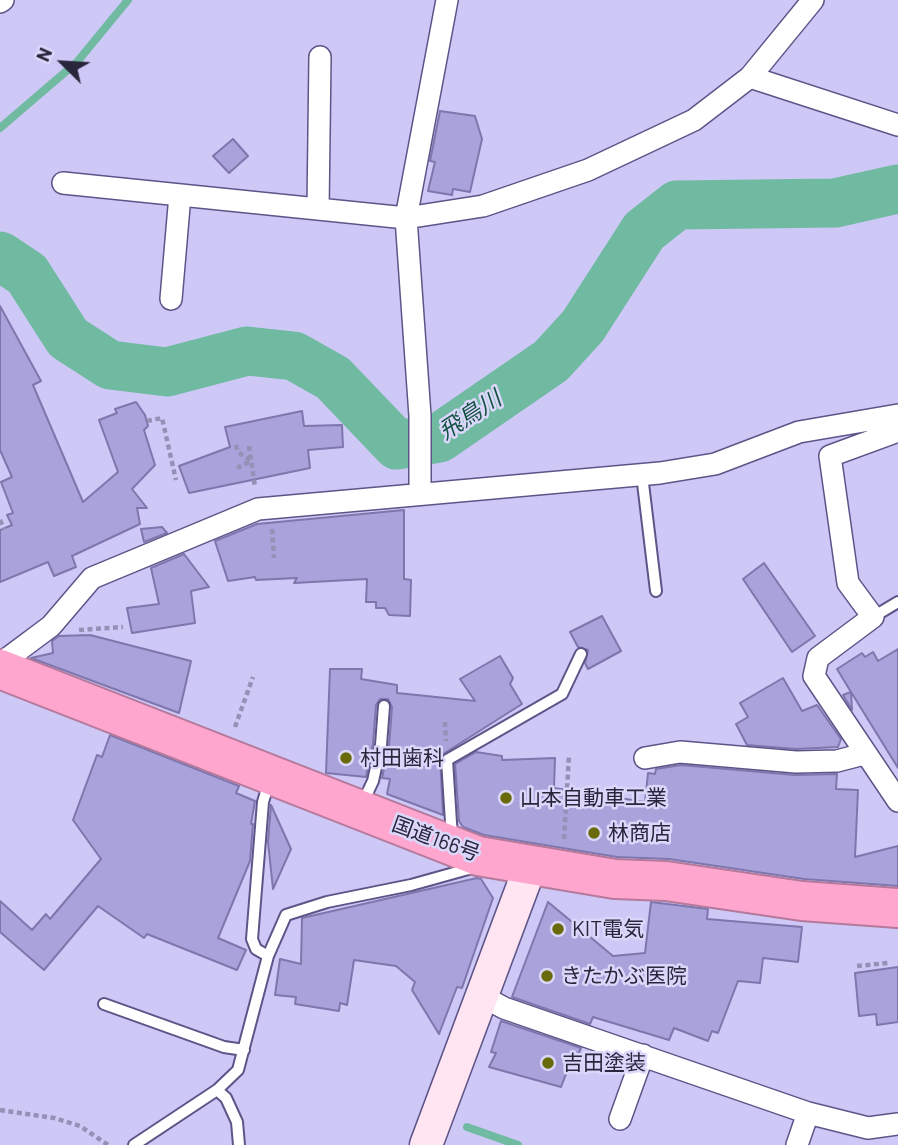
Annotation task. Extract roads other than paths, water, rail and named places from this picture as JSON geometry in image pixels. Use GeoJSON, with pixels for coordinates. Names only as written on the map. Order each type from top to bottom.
{"type":"FeatureCollection","features":[{"type":"Feature","properties":{"kind":"highway","name":"国道166号"},"geometry":{"type":"LineString","coordinates":[[0,666],[465,852],[546,869],[802,901],[898,908]]}},
{"type":"Feature","properties":{"kind":"street"},"geometry":{"type":"LineString","coordinates":[[420,493],[420,416],[406,218],[447,0]]}},
{"type":"Feature","properties":{"kind":"street"},"geometry":{"type":"LineString","coordinates":[[63,183],[406,218],[483,206],[588,170],[694,120],[750,77],[813,0]]}},
{"type":"Feature","properties":{"kind":"street"},"geometry":{"type":"LineString","coordinates":[[318,209],[320,57]]}},
{"type":"Feature","properties":{"kind":"street"},"geometry":{"type":"LineString","coordinates":[[750,77],[898,125]]}},
{"type":"Feature","properties":{"kind":"street"},"geometry":{"type":"LineString","coordinates":[[172,299],[180,195]]}},
{"type":"Feature","properties":{"kind":"street"},"geometry":{"type":"LineString","coordinates":[[0,666],[51,626],[92,578],[257,509],[642,475],[715,464],[799,432],[898,415]]}},
{"type":"Feature","properties":{"kind":"street"},"geometry":{"type":"LineString","coordinates":[[898,431],[830,457],[848,583],[873,617],[818,658],[814,676],[898,801]]}},
{"type":"Feature","properties":{"kind":"street"},"geometry":{"type":"LineString","coordinates":[[645,758],[680,752],[837,761],[864,754]]}},
{"type":"Feature","properties":{"kind":"street"},"geometry":{"type":"LineString","coordinates":[[426,1145],[482,996],[546,869]]}},
{"type":"Feature","properties":{"kind":"street"},"geometry":{"type":"LineString","coordinates":[[482,996],[504,1008],[808,1113],[868,1128],[898,1124]]}},
{"type":"Feature","properties":{"kind":"street"},"geometry":{"type":"LineString","coordinates":[[620,1119],[643,1055]]}},
{"type":"Feature","properties":{"kind":"street"},"geometry":{"type":"LineString","coordinates":[[797,1145],[808,1113]]}},
{"type":"Feature","properties":{"kind":"lane"},"geometry":{"type":"LineString","coordinates":[[642,475],[656,591]]}},
{"type":"Feature","properties":{"kind":"lane"},"geometry":{"type":"LineString","coordinates":[[873,617],[898,602]]}},
{"type":"Feature","properties":{"kind":"lane"},"geometry":{"type":"LineString","coordinates":[[134,1145],[217,1090],[238,1070],[268,956],[286,915],[472,868],[465,852],[447,760],[562,694],[581,654]]}},
{"type":"Feature","properties":{"kind":"lane"},"geometry":{"type":"LineString","coordinates":[[360,810],[373,781],[382,745],[384,706]]}},
{"type":"Feature","properties":{"kind":"lane"},"geometry":{"type":"LineString","coordinates":[[268,956],[256,949],[252,939],[263,802],[271,776]]}},
{"type":"Feature","properties":{"kind":"lane"},"geometry":{"type":"LineString","coordinates":[[104,1004],[224,1047],[244,1050]]}},
{"type":"Feature","properties":{"kind":"lane"},"geometry":{"type":"LineString","coordinates":[[217,1090],[226,1098],[237,1122],[239,1145]]}},
{"type":"Feature","properties":{"kind":"waterway"},"geometry":{"type":"LineString","coordinates":[[0,128],[77,62],[128,0]]}},
{"type":"Feature","properties":{"kind":"waterway","name":"飛鳥川"},"geometry":{"type":"LineString","coordinates":[[0,256],[27,274],[68,338],[110,365],[167,372],[247,351],[294,356],[333,378],[397,445],[439,438],[551,361],[583,326],[644,231],[677,205],[835,203],[898,189]]}},
{"type":"Feature","properties":{"kind":"waterway"},"geometry":{"type":"LineString","coordinates":[[467,1127],[518,1145]]}},
{"type":"Feature","properties":{"kind":"place","name":"村田歯科"},"geometry":{"type":"Point","coordinates":[346,758]}},
{"type":"Feature","properties":{"kind":"place","name":"山本自動車工業"},"geometry":{"type":"Point","coordinates":[506,798]}},
{"type":"Feature","properties":{"kind":"place","name":"林商店"},"geometry":{"type":"Point","coordinates":[594,833]}},
{"type":"Feature","properties":{"kind":"place","name":"KIT電気"},"geometry":{"type":"Point","coordinates":[558,929]}},
{"type":"Feature","properties":{"kind":"place","name":"きたかぶ医院"},"geometry":{"type":"Point","coordinates":[547,976]}},
{"type":"Feature","properties":{"kind":"place","name":"吉田塗装"},"geometry":{"type":"Point","coordinates":[548,1063]}}]}
